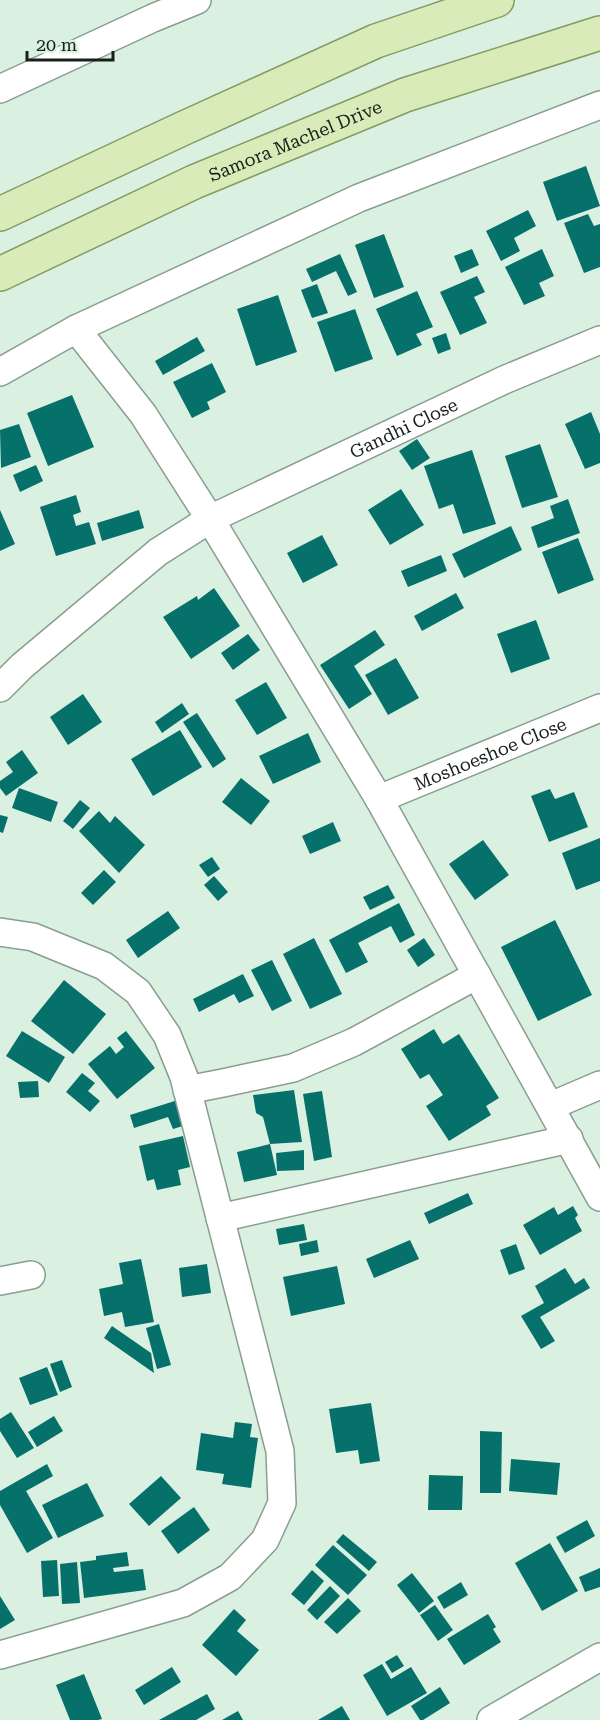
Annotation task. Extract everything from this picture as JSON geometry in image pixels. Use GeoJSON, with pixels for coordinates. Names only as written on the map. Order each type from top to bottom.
{"type":"FeatureCollection","features":[{"type":"Feature","properties":{"kind":"main road"},"geometry":{"type":"LineString","coordinates":[[0,214],[376,42],[497,0]]}},
{"type":"Feature","properties":{"kind":"main road","name":"Samora Machel Drive"},"geometry":{"type":"LineString","coordinates":[[0,274],[194,182],[405,95],[600,33]]}},
{"type":"Feature","properties":{"kind":"street"},"geometry":{"type":"LineString","coordinates":[[0,89],[197,0]]}},
{"type":"Feature","properties":{"kind":"street"},"geometry":{"type":"LineString","coordinates":[[0,372],[76,329],[359,198],[600,105]]}},
{"type":"Feature","properties":{"kind":"street"},"geometry":{"type":"LineString","coordinates":[[76,329],[143,414],[210,519],[380,799],[600,1197]]}},
{"type":"Feature","properties":{"kind":"street","name":"Gandhi Close"},"geometry":{"type":"LineString","coordinates":[[0,688],[22,666],[158,552],[210,519],[504,380],[600,340]]}},
{"type":"Feature","properties":{"kind":"street","name":"Moshoeshoe Close"},"geometry":{"type":"LineString","coordinates":[[380,799],[600,708]]}},
{"type":"Feature","properties":{"kind":"street"},"geometry":{"type":"LineString","coordinates":[[0,932],[33,937],[104,966],[138,992],[167,1035],[184,1077],[280,1451],[282,1503],[265,1540],[230,1577],[183,1603],[0,1655]]}},
{"type":"Feature","properties":{"kind":"street"},"geometry":{"type":"LineString","coordinates":[[187,1090],[293,1068],[354,1042],[477,975]]}},
{"type":"Feature","properties":{"kind":"street"},"geometry":{"type":"LineString","coordinates":[[551,1106],[600,1085]]}},
{"type":"Feature","properties":{"kind":"street"},"geometry":{"type":"LineString","coordinates":[[220,1218],[569,1139]]}},
{"type":"Feature","properties":{"kind":"street"},"geometry":{"type":"LineString","coordinates":[[0,1281],[31,1275]]}},
{"type":"Feature","properties":{"kind":"street"},"geometry":{"type":"LineString","coordinates":[[496,1719],[600,1657]]}},
{"type":"Feature","properties":{"kind":"building"},"geometry":{"type":"Polygon","coordinates":[[[586,166],[600,206],[557,221],[543,182],[586,166]]]}},
{"type":"Feature","properties":{"kind":"building"},"geometry":{"type":"Polygon","coordinates":[[[528,210],[536,226],[514,238],[520,251],[501,261],[486,231],[528,210]]]}},
{"type":"Feature","properties":{"kind":"building"},"geometry":{"type":"Polygon","coordinates":[[[588,214],[594,226],[600,224],[600,267],[584,273],[564,223],[588,214]]]}},
{"type":"Feature","properties":{"kind":"building"},"geometry":{"type":"Polygon","coordinates":[[[384,234],[404,287],[374,298],[355,245],[384,234]]]}},
{"type":"Feature","properties":{"kind":"building"},"geometry":{"type":"Polygon","coordinates":[[[472,249],[479,265],[461,273],[454,256],[472,249]]]}},
{"type":"Feature","properties":{"kind":"building"},"geometry":{"type":"Polygon","coordinates":[[[542,249],[554,276],[539,283],[545,296],[524,305],[505,267],[542,249]]]}},
{"type":"Feature","properties":{"kind":"building"},"geometry":{"type":"Polygon","coordinates":[[[340,254],[357,292],[348,296],[336,271],[312,282],[306,269],[340,254]]]}},
{"type":"Feature","properties":{"kind":"building"},"geometry":{"type":"Polygon","coordinates":[[[477,276],[485,292],[474,297],[487,323],[460,335],[440,292],[477,276]]]}},
{"type":"Feature","properties":{"kind":"building"},"geometry":{"type":"Polygon","coordinates":[[[317,284],[328,313],[312,318],[301,290],[317,284]]]}},
{"type":"Feature","properties":{"kind":"building"},"geometry":{"type":"Polygon","coordinates":[[[417,291],[433,327],[416,334],[422,345],[397,356],[376,309],[417,291]]]}},
{"type":"Feature","properties":{"kind":"building"},"geometry":{"type":"Polygon","coordinates":[[[278,295],[297,352],[256,366],[237,309],[278,295]]]}},
{"type":"Feature","properties":{"kind":"building"},"geometry":{"type":"Polygon","coordinates":[[[355,309],[373,359],[335,372],[317,322],[355,309]]]}},
{"type":"Feature","properties":{"kind":"building"},"geometry":{"type":"Polygon","coordinates":[[[446,333],[451,349],[438,354],[432,338],[446,333]]]}},
{"type":"Feature","properties":{"kind":"building"},"geometry":{"type":"Polygon","coordinates":[[[197,337],[205,351],[163,375],[155,361],[197,337]]]}},
{"type":"Feature","properties":{"kind":"building"},"geometry":{"type":"Polygon","coordinates":[[[212,363],[226,392],[207,402],[210,409],[192,418],[173,382],[212,363]]]}},
{"type":"Feature","properties":{"kind":"building"},"geometry":{"type":"Polygon","coordinates":[[[72,395],[94,447],[48,466],[27,413],[72,395]]]}},
{"type":"Feature","properties":{"kind":"building"},"geometry":{"type":"Polygon","coordinates":[[[591,412],[600,434],[600,463],[585,469],[565,424],[591,412]]]}},
{"type":"Feature","properties":{"kind":"building"},"geometry":{"type":"Polygon","coordinates":[[[19,424],[31,457],[1,468],[0,430],[19,424]]]}},
{"type":"Feature","properties":{"kind":"building"},"geometry":{"type":"Polygon","coordinates":[[[417,439],[430,458],[412,470],[399,451],[417,439]]]}},
{"type":"Feature","properties":{"kind":"building"},"geometry":{"type":"Polygon","coordinates":[[[540,444],[558,497],[522,508],[505,456],[540,444]]]}},
{"type":"Feature","properties":{"kind":"building"},"geometry":{"type":"Polygon","coordinates":[[[472,450],[496,524],[463,534],[453,504],[439,509],[424,466],[472,450]]]}},
{"type":"Feature","properties":{"kind":"building"},"geometry":{"type":"Polygon","coordinates":[[[36,465],[43,481],[20,492],[13,475],[36,465]]]}},
{"type":"Feature","properties":{"kind":"building"},"geometry":{"type":"Polygon","coordinates":[[[401,489],[424,525],[390,545],[368,510],[401,489]]]}},
{"type":"Feature","properties":{"kind":"building"},"geometry":{"type":"Polygon","coordinates":[[[76,495],[81,512],[73,515],[76,526],[89,522],[96,544],[56,556],[40,507],[76,495]]]}},
{"type":"Feature","properties":{"kind":"building"},"geometry":{"type":"Polygon","coordinates":[[[568,499],[580,533],[538,548],[531,527],[554,518],[550,506],[568,499]]]}},
{"type":"Feature","properties":{"kind":"building"},"geometry":{"type":"Polygon","coordinates":[[[0,510],[15,544],[0,551],[0,510]]]}},
{"type":"Feature","properties":{"kind":"building"},"geometry":{"type":"Polygon","coordinates":[[[139,510],[144,528],[102,541],[97,523],[139,510]]]}},
{"type":"Feature","properties":{"kind":"building"},"geometry":{"type":"Polygon","coordinates":[[[511,526],[522,550],[464,578],[452,554],[511,526]]]}},
{"type":"Feature","properties":{"kind":"building"},"geometry":{"type":"Polygon","coordinates":[[[322,535],[338,565],[303,583],[287,553],[322,535]]]}},
{"type":"Feature","properties":{"kind":"building"},"geometry":{"type":"Polygon","coordinates":[[[578,538],[594,580],[558,594],[542,552],[578,538]]]}},
{"type":"Feature","properties":{"kind":"building"},"geometry":{"type":"Polygon","coordinates":[[[441,555],[447,571],[408,587],[401,571],[441,555]]]}},
{"type":"Feature","properties":{"kind":"building"},"geometry":{"type":"Polygon","coordinates":[[[214,588],[240,626],[191,659],[163,617],[197,596],[198,600],[214,588]]]}},
{"type":"Feature","properties":{"kind":"building"},"geometry":{"type":"Polygon","coordinates":[[[456,593],[464,608],[422,631],[414,616],[456,593]]]}},
{"type":"Feature","properties":{"kind":"building"},"geometry":{"type":"Polygon","coordinates":[[[536,620],[550,659],[511,673],[497,634],[536,620]]]}},
{"type":"Feature","properties":{"kind":"building"},"geometry":{"type":"Polygon","coordinates":[[[375,630],[385,645],[354,666],[372,694],[349,709],[320,665],[375,630]]]}},
{"type":"Feature","properties":{"kind":"building"},"geometry":{"type":"Polygon","coordinates":[[[248,634],[260,650],[233,670],[221,653],[248,634]]]}},
{"type":"Feature","properties":{"kind":"building"},"geometry":{"type":"Polygon","coordinates":[[[396,658],[419,698],[388,715],[365,675],[396,658]]]}},
{"type":"Feature","properties":{"kind":"building"},"geometry":{"type":"Polygon","coordinates":[[[266,682],[287,718],[257,735],[235,700],[266,682]]]}},
{"type":"Feature","properties":{"kind":"building"},"geometry":{"type":"Polygon","coordinates":[[[83,694],[102,722],[68,745],[50,717],[83,694]]]}},
{"type":"Feature","properties":{"kind":"building"},"geometry":{"type":"Polygon","coordinates":[[[182,703],[189,714],[162,733],[155,722],[182,703]]]}},
{"type":"Feature","properties":{"kind":"building"},"geometry":{"type":"Polygon","coordinates":[[[197,713],[226,759],[213,768],[183,722],[197,713]]]}},
{"type":"Feature","properties":{"kind":"building"},"geometry":{"type":"Polygon","coordinates":[[[180,730],[202,767],[153,796],[131,759],[180,730]]]}},
{"type":"Feature","properties":{"kind":"building"},"geometry":{"type":"Polygon","coordinates":[[[308,733],[321,762],[273,784],[259,756],[308,733]]]}},
{"type":"Feature","properties":{"kind":"building"},"geometry":{"type":"Polygon","coordinates":[[[22,750],[38,773],[6,796],[0,788],[0,781],[13,772],[6,762],[22,750]]]}},
{"type":"Feature","properties":{"kind":"building"},"geometry":{"type":"Polygon","coordinates":[[[241,778],[270,801],[251,825],[222,802],[241,778]]]}},
{"type":"Feature","properties":{"kind":"building"},"geometry":{"type":"Polygon","coordinates":[[[19,788],[58,802],[51,822],[12,808],[19,788]]]}},
{"type":"Feature","properties":{"kind":"building"},"geometry":{"type":"Polygon","coordinates":[[[550,789],[555,799],[574,792],[588,827],[549,842],[531,796],[550,789]]]}},
{"type":"Feature","properties":{"kind":"building"},"geometry":{"type":"Polygon","coordinates":[[[80,800],[90,808],[73,829],[63,821],[80,800]]]}},
{"type":"Feature","properties":{"kind":"building"},"geometry":{"type":"Polygon","coordinates":[[[99,811],[110,823],[115,816],[145,845],[119,873],[79,831],[99,811]]]}},
{"type":"Feature","properties":{"kind":"building"},"geometry":{"type":"Polygon","coordinates":[[[0,815],[8,817],[3,833],[0,832],[0,815]]]}},
{"type":"Feature","properties":{"kind":"building"},"geometry":{"type":"Polygon","coordinates":[[[333,822],[341,841],[310,854],[302,836],[333,822]]]}},
{"type":"Feature","properties":{"kind":"building"},"geometry":{"type":"Polygon","coordinates":[[[600,838],[600,881],[576,890],[562,853],[600,838]]]}},
{"type":"Feature","properties":{"kind":"building"},"geometry":{"type":"Polygon","coordinates":[[[483,840],[509,875],[475,900],[449,864],[483,840]]]}},
{"type":"Feature","properties":{"kind":"building"},"geometry":{"type":"Polygon","coordinates":[[[212,857],[220,869],[208,877],[199,865],[212,857]]]}},
{"type":"Feature","properties":{"kind":"building"},"geometry":{"type":"Polygon","coordinates":[[[104,870],[116,882],[93,905],[81,893],[104,870]]]}},
{"type":"Feature","properties":{"kind":"building"},"geometry":{"type":"Polygon","coordinates":[[[214,876],[228,892],[218,901],[204,885],[214,876]]]}},
{"type":"Feature","properties":{"kind":"building"},"geometry":{"type":"Polygon","coordinates":[[[388,885],[395,898],[370,910],[363,897],[388,885]]]}},
{"type":"Feature","properties":{"kind":"building"},"geometry":{"type":"Polygon","coordinates":[[[399,903],[415,935],[400,943],[391,926],[358,943],[368,962],[346,973],[329,940],[399,903]]]}},
{"type":"Feature","properties":{"kind":"building"},"geometry":{"type":"Polygon","coordinates":[[[168,911],[180,928],[138,958],[126,940],[168,911]]]}},
{"type":"Feature","properties":{"kind":"building"},"geometry":{"type":"Polygon","coordinates":[[[555,920],[592,995],[538,1021],[501,947],[555,920]]]}},
{"type":"Feature","properties":{"kind":"building"},"geometry":{"type":"Polygon","coordinates":[[[314,938],[342,994],[310,1009],[283,954],[314,938]]]}},
{"type":"Feature","properties":{"kind":"building"},"geometry":{"type":"Polygon","coordinates":[[[424,938],[435,955],[418,967],[407,950],[424,938]]]}},
{"type":"Feature","properties":{"kind":"building"},"geometry":{"type":"Polygon","coordinates":[[[272,960],[292,1001],[272,1011],[251,970],[272,960]]]}},
{"type":"Feature","properties":{"kind":"building"},"geometry":{"type":"Polygon","coordinates":[[[243,974],[254,996],[239,1003],[234,994],[199,1012],[193,999],[243,974]]]}},
{"type":"Feature","properties":{"kind":"building"},"geometry":{"type":"Polygon","coordinates":[[[64,980],[106,1014],[73,1054],[31,1021],[64,980]]]}},
{"type":"Feature","properties":{"kind":"building"},"geometry":{"type":"Polygon","coordinates":[[[434,1029],[443,1044],[459,1034],[499,1098],[486,1106],[491,1115],[449,1141],[426,1106],[443,1095],[429,1074],[420,1079],[401,1049],[434,1029]]]}},
{"type":"Feature","properties":{"kind":"building"},"geometry":{"type":"Polygon","coordinates":[[[22,1031],[65,1057],[49,1083],[6,1056],[22,1031]]]}},
{"type":"Feature","properties":{"kind":"building"},"geometry":{"type":"Polygon","coordinates":[[[126,1031],[155,1068],[117,1099],[88,1064],[110,1046],[116,1054],[124,1047],[117,1038],[126,1031]]]}},
{"type":"Feature","properties":{"kind":"building"},"geometry":{"type":"Polygon","coordinates":[[[82,1073],[95,1083],[88,1091],[100,1101],[90,1112],[66,1092],[82,1073]]]}},
{"type":"Feature","properties":{"kind":"building"},"geometry":{"type":"Polygon","coordinates":[[[38,1081],[39,1097],[20,1098],[18,1082],[38,1081]]]}},
{"type":"Feature","properties":{"kind":"building"},"geometry":{"type":"Polygon","coordinates":[[[294,1090],[302,1142],[270,1144],[263,1117],[256,1113],[253,1095],[294,1090]]]}},
{"type":"Feature","properties":{"kind":"building"},"geometry":{"type":"Polygon","coordinates":[[[322,1091],[332,1157],[314,1161],[303,1094],[322,1091]]]}},
{"type":"Feature","properties":{"kind":"building"},"geometry":{"type":"Polygon","coordinates":[[[178,1100],[186,1125],[173,1129],[168,1117],[134,1128],[130,1115],[178,1100]]]}},
{"type":"Feature","properties":{"kind":"building"},"geometry":{"type":"Polygon","coordinates":[[[183,1136],[190,1167],[178,1170],[181,1185],[157,1190],[154,1179],[147,1181],[139,1146],[183,1136]]]}},
{"type":"Feature","properties":{"kind":"building"},"geometry":{"type":"Polygon","coordinates":[[[270,1144],[277,1175],[244,1182],[237,1152],[270,1144]]]}},
{"type":"Feature","properties":{"kind":"building"},"geometry":{"type":"Polygon","coordinates":[[[304,1150],[304,1170],[277,1171],[276,1153],[304,1150]]]}},
{"type":"Feature","properties":{"kind":"building"},"geometry":{"type":"Polygon","coordinates":[[[468,1193],[473,1204],[429,1224],[424,1213],[468,1193]]]}},
{"type":"Feature","properties":{"kind":"building"},"geometry":{"type":"Polygon","coordinates":[[[573,1206],[578,1215],[575,1218],[582,1231],[540,1255],[523,1225],[554,1207],[558,1215],[573,1206]]]}},
{"type":"Feature","properties":{"kind":"building"},"geometry":{"type":"Polygon","coordinates":[[[304,1224],[307,1240],[279,1245],[276,1229],[304,1224]]]}},
{"type":"Feature","properties":{"kind":"building"},"geometry":{"type":"Polygon","coordinates":[[[317,1240],[319,1252],[301,1256],[299,1244],[317,1240]]]}},
{"type":"Feature","properties":{"kind":"building"},"geometry":{"type":"Polygon","coordinates":[[[410,1240],[419,1259],[374,1278],[366,1259],[410,1240]]]}},
{"type":"Feature","properties":{"kind":"building"},"geometry":{"type":"Polygon","coordinates":[[[516,1244],[525,1269],[509,1275],[500,1250],[516,1244]]]}},
{"type":"Feature","properties":{"kind":"building"},"geometry":{"type":"Polygon","coordinates":[[[141,1259],[154,1322],[125,1327],[122,1312],[104,1316],[99,1289],[123,1284],[119,1263],[141,1259]]]}},
{"type":"Feature","properties":{"kind":"building"},"geometry":{"type":"Polygon","coordinates":[[[207,1264],[211,1293],[182,1297],[179,1268],[207,1264]]]}},
{"type":"Feature","properties":{"kind":"building"},"geometry":{"type":"Polygon","coordinates":[[[337,1266],[345,1304],[291,1316],[283,1277],[337,1266]]]}},
{"type":"Feature","properties":{"kind":"building"},"geometry":{"type":"Polygon","coordinates":[[[565,1268],[575,1284],[584,1278],[590,1288],[540,1317],[555,1341],[541,1349],[521,1316],[544,1303],[535,1286],[565,1268]]]}},
{"type":"Feature","properties":{"kind":"building"},"geometry":{"type":"Polygon","coordinates":[[[159,1324],[171,1365],[157,1369],[146,1328],[159,1324]]]}},
{"type":"Feature","properties":{"kind":"building"},"geometry":{"type":"Polygon","coordinates":[[[112,1326],[151,1353],[154,1373],[104,1338],[112,1326]]]}},
{"type":"Feature","properties":{"kind":"building"},"geometry":{"type":"Polygon","coordinates":[[[62,1360],[72,1387],[60,1392],[50,1364],[62,1360]]]}},
{"type":"Feature","properties":{"kind":"building"},"geometry":{"type":"Polygon","coordinates":[[[47,1367],[58,1395],[30,1405],[19,1378],[47,1367]]]}},
{"type":"Feature","properties":{"kind":"building"},"geometry":{"type":"Polygon","coordinates":[[[371,1403],[380,1461],[360,1464],[358,1450],[336,1453],[329,1409],[371,1403]]]}},
{"type":"Feature","properties":{"kind":"building"},"geometry":{"type":"Polygon","coordinates":[[[11,1412],[34,1448],[17,1458],[0,1431],[0,1419],[11,1412]]]}},
{"type":"Feature","properties":{"kind":"building"},"geometry":{"type":"Polygon","coordinates":[[[54,1416],[63,1431],[37,1447],[28,1432],[54,1416]]]}},
{"type":"Feature","properties":{"kind":"building"},"geometry":{"type":"Polygon","coordinates":[[[235,1422],[252,1424],[250,1437],[258,1438],[251,1488],[222,1484],[224,1474],[196,1470],[201,1433],[233,1438],[235,1422]]]}},
{"type":"Feature","properties":{"kind":"building"},"geometry":{"type":"Polygon","coordinates":[[[480,1431],[502,1432],[501,1493],[480,1493],[480,1431]]]}},
{"type":"Feature","properties":{"kind":"building"},"geometry":{"type":"Polygon","coordinates":[[[511,1459],[560,1463],[557,1495],[509,1491],[511,1459]]]}},
{"type":"Feature","properties":{"kind":"building"},"geometry":{"type":"Polygon","coordinates":[[[47,1464],[53,1476],[26,1491],[53,1538],[27,1553],[0,1505],[0,1491],[47,1464]]]}},
{"type":"Feature","properties":{"kind":"building"},"geometry":{"type":"Polygon","coordinates":[[[429,1475],[463,1476],[462,1510],[428,1510],[429,1475]]]}},
{"type":"Feature","properties":{"kind":"building"},"geometry":{"type":"Polygon","coordinates":[[[161,1476],[181,1498],[149,1526],[129,1504],[161,1476]]]}},
{"type":"Feature","properties":{"kind":"building"},"geometry":{"type":"Polygon","coordinates":[[[87,1483],[104,1516],[58,1538],[42,1505],[87,1483]]]}},
{"type":"Feature","properties":{"kind":"building"},"geometry":{"type":"Polygon","coordinates":[[[194,1507],[210,1530],[178,1554],[161,1531],[194,1507]]]}},
{"type":"Feature","properties":{"kind":"building"},"geometry":{"type":"Polygon","coordinates":[[[587,1520],[595,1536],[565,1553],[556,1537],[587,1520]]]}},
{"type":"Feature","properties":{"kind":"building"},"geometry":{"type":"Polygon","coordinates":[[[343,1534],[377,1562],[369,1571],[336,1542],[343,1534]]]}},
{"type":"Feature","properties":{"kind":"building"},"geometry":{"type":"Polygon","coordinates":[[[550,1543],[578,1591],[542,1611],[515,1563],[550,1543]]]}},
{"type":"Feature","properties":{"kind":"building"},"geometry":{"type":"Polygon","coordinates":[[[333,1545],[367,1575],[348,1595],[315,1565],[333,1545]]]}},
{"type":"Feature","properties":{"kind":"building"},"geometry":{"type":"Polygon","coordinates":[[[127,1552],[129,1566],[113,1568],[114,1572],[143,1569],[146,1590],[84,1598],[80,1562],[96,1560],[96,1556],[127,1552]]]}},
{"type":"Feature","properties":{"kind":"building"},"geometry":{"type":"Polygon","coordinates":[[[57,1560],[59,1596],[43,1597],[41,1561],[57,1560]]]}},
{"type":"Feature","properties":{"kind":"building"},"geometry":{"type":"Polygon","coordinates":[[[77,1562],[80,1603],[62,1604],[60,1564],[77,1562]]]}},
{"type":"Feature","properties":{"kind":"building"},"geometry":{"type":"Polygon","coordinates":[[[600,1568],[600,1587],[585,1592],[579,1577],[600,1568]]]}},
{"type":"Feature","properties":{"kind":"building"},"geometry":{"type":"Polygon","coordinates":[[[312,1570],[324,1581],[304,1605],[291,1594],[312,1570]]]}},
{"type":"Feature","properties":{"kind":"building"},"geometry":{"type":"Polygon","coordinates":[[[412,1573],[434,1601],[419,1613],[397,1585],[412,1573]]]}},
{"type":"Feature","properties":{"kind":"building"},"geometry":{"type":"Polygon","coordinates":[[[461,1582],[468,1595],[444,1609],[437,1597],[461,1582]]]}},
{"type":"Feature","properties":{"kind":"building"},"geometry":{"type":"Polygon","coordinates":[[[330,1586],[340,1596],[317,1620],[307,1610],[330,1586]]]}},
{"type":"Feature","properties":{"kind":"building"},"geometry":{"type":"Polygon","coordinates":[[[0,1596],[15,1620],[0,1629],[0,1596]]]}},
{"type":"Feature","properties":{"kind":"building"},"geometry":{"type":"Polygon","coordinates":[[[348,1598],[361,1611],[337,1634],[324,1622],[348,1598]]]}},
{"type":"Feature","properties":{"kind":"building"},"geometry":{"type":"Polygon","coordinates":[[[435,1605],[453,1630],[438,1641],[420,1615],[435,1605]]]}},
{"type":"Feature","properties":{"kind":"building"},"geometry":{"type":"Polygon","coordinates":[[[234,1609],[246,1620],[237,1631],[259,1650],[236,1676],[202,1645],[234,1609]]]}},
{"type":"Feature","properties":{"kind":"building"},"geometry":{"type":"Polygon","coordinates":[[[488,1614],[501,1642],[464,1665],[447,1639],[488,1614]]]}},
{"type":"Feature","properties":{"kind":"building"},"geometry":{"type":"Polygon","coordinates":[[[397,1655],[404,1666],[392,1673],[385,1662],[397,1655]]]}},
{"type":"Feature","properties":{"kind":"building"},"geometry":{"type":"Polygon","coordinates":[[[382,1664],[391,1679],[411,1667],[427,1693],[387,1716],[363,1675],[382,1664]]]}},
{"type":"Feature","properties":{"kind":"building"},"geometry":{"type":"Polygon","coordinates":[[[172,1667],[181,1682],[144,1705],[135,1690],[172,1667]]]}},
{"type":"Feature","properties":{"kind":"building"},"geometry":{"type":"Polygon","coordinates":[[[84,1674],[102,1719],[70,1720],[56,1685],[84,1674]]]}},
{"type":"Feature","properties":{"kind":"building"},"geometry":{"type":"Polygon","coordinates":[[[440,1687],[450,1703],[420,1720],[411,1706],[440,1687]]]}},
{"type":"Feature","properties":{"kind":"building"},"geometry":{"type":"Polygon","coordinates":[[[207,1694],[215,1709],[196,1720],[159,1720],[207,1694]]]}},
{"type":"Feature","properties":{"kind":"building"},"geometry":{"type":"Polygon","coordinates":[[[342,1706],[350,1720],[318,1720],[342,1706]]]}},
{"type":"Feature","properties":{"kind":"building"},"geometry":{"type":"Polygon","coordinates":[[[238,1711],[243,1720],[222,1720],[238,1711]]]}}]}
